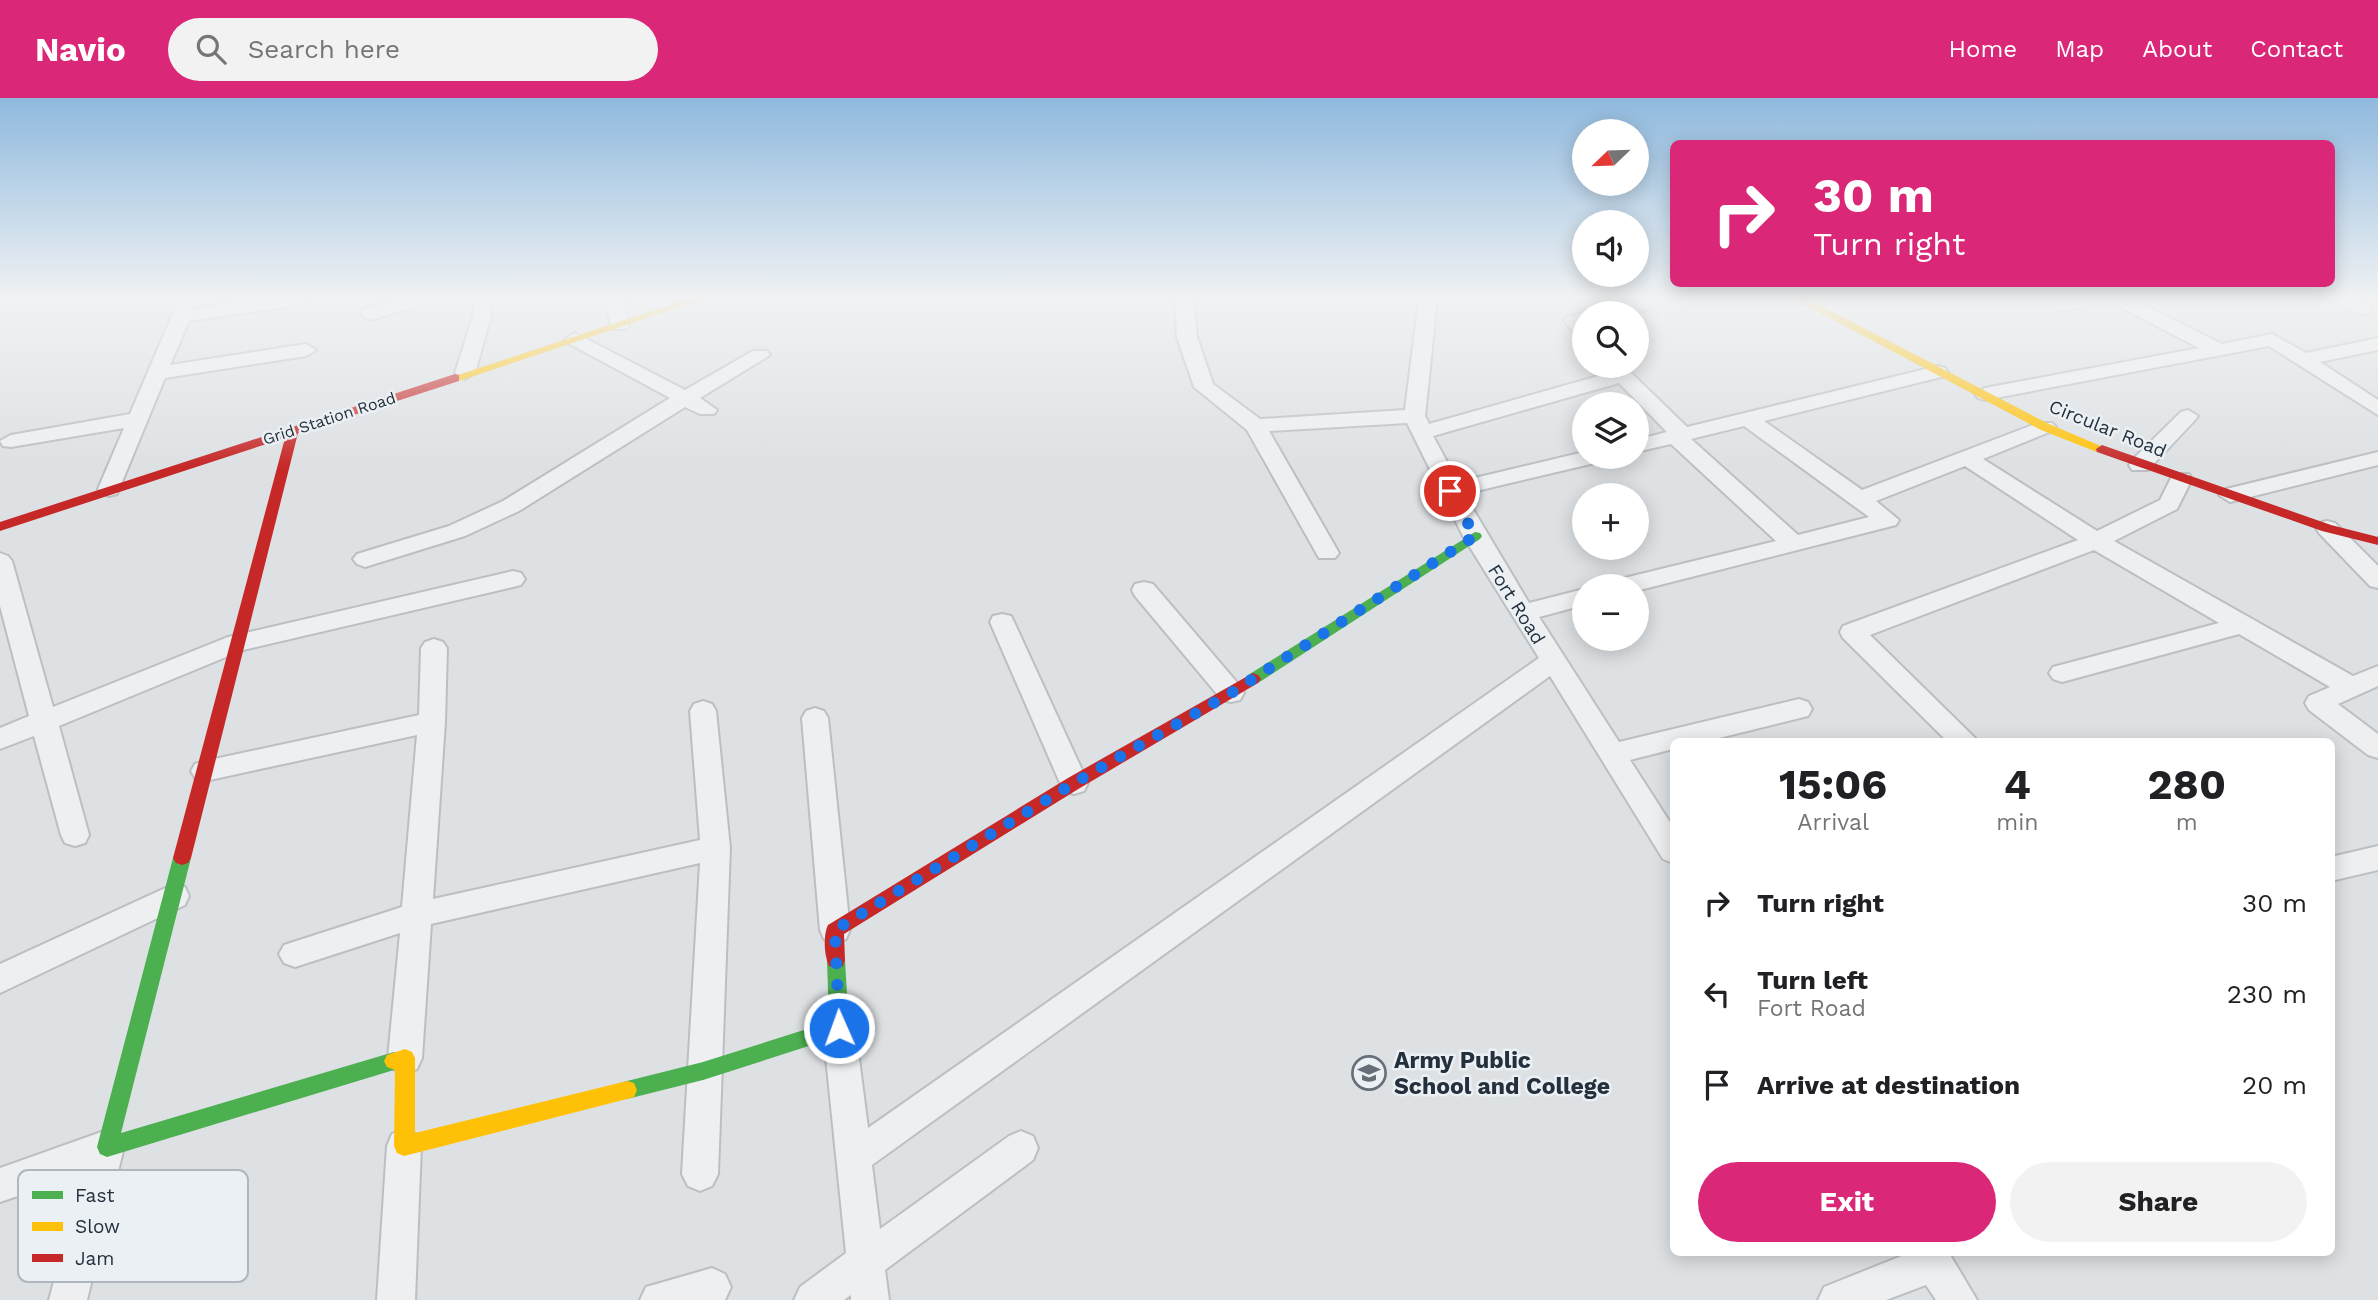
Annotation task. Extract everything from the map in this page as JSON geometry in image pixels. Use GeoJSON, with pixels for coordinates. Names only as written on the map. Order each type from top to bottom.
{"type":"FeatureCollection","features":[{"type":"Feature","properties":{"kind":"street"},"geometry":{"type":"LineString","coordinates":[[109,489],[165,355]]}},
{"type":"Feature","properties":{"kind":"street"},"geometry":{"type":"LineString","coordinates":[[158,373],[273,355]]}},
{"type":"Feature","properties":{"kind":"street"},"geometry":{"type":"LineString","coordinates":[[465,373],[470,355]]}},
{"type":"Feature","properties":{"kind":"street","name":"Grid Station Road"},"geometry":{"type":"LineString","coordinates":[[0,527],[523,355]]}},
{"type":"Feature","properties":{"kind":"street"},"geometry":{"type":"LineString","coordinates":[[605,355],[707,410]]}},
{"type":"Feature","properties":{"kind":"street"},"geometry":{"type":"LineString","coordinates":[[365,559],[457,531],[511,506],[685,398],[760,355]]}},
{"type":"Feature","properties":{"kind":"street"},"geometry":{"type":"LineString","coordinates":[[1193,355],[1204,387],[1255,426],[1327,553]]}},
{"type":"Feature","properties":{"kind":"street"},"geometry":{"type":"LineString","coordinates":[[1418,424],[1424,355]]}},
{"type":"Feature","properties":{"kind":"street","name":"Circular Road"},"geometry":{"type":"LineString","coordinates":[[1906,355],[1986,394],[2045,427],[2140,465],[2327,528],[2378,541]]}},
{"type":"Feature","properties":{"kind":"street"},"geometry":{"type":"LineString","coordinates":[[1986,394],[2192,355]]}},
{"type":"Feature","properties":{"kind":"street"},"geometry":{"type":"LineString","coordinates":[[2295,355],[2378,409]]}},
{"type":"Feature","properties":{"kind":"street"},"geometry":{"type":"LineString","coordinates":[[2302,360],[2325,355]]}},
{"type":"Feature","properties":{"kind":"street"},"geometry":{"type":"LineString","coordinates":[[1649,443],[1938,372]]}},
{"type":"Feature","properties":{"kind":"street"},"geometry":{"type":"LineString","coordinates":[[1255,426],[1418,424],[1591,378]]}},
{"type":"Feature","properties":{"kind":"street"},"geometry":{"type":"LineString","coordinates":[[1624,378],[1679,435],[1794,543]]}},
{"type":"Feature","properties":{"kind":"street"},"geometry":{"type":"LineString","coordinates":[[2140,465],[2188,416]]}},
{"type":"Feature","properties":{"kind":"street"},"geometry":{"type":"LineString","coordinates":[[11,441],[139,419]]}},
{"type":"Feature","properties":{"kind":"street"},"geometry":{"type":"LineString","coordinates":[[1649,580],[1888,520],[1748,419]]}},
{"type":"Feature","properties":{"kind":"street","name":"Fort Road"},"geometry":{"type":"LineString","coordinates":[[1418,424],[1475,536],[1670,845]]}},
{"type":"Feature","properties":{"kind":"street"},"geometry":{"type":"LineString","coordinates":[[1860,499],[2045,427]]}},
{"type":"Feature","properties":{"kind":"street"},"geometry":{"type":"LineString","coordinates":[[101,1170],[293,430]]}},
{"type":"Feature","properties":{"kind":"street"},"geometry":{"type":"LineString","coordinates":[[2230,495],[2378,457]]}},
{"type":"Feature","properties":{"kind":"street"},"geometry":{"type":"LineString","coordinates":[[1967,458],[2096,541],[2351,687]]}},
{"type":"Feature","properties":{"kind":"street"},"geometry":{"type":"LineString","coordinates":[[1450,491],[1572,462]]}},
{"type":"Feature","properties":{"kind":"street"},"geometry":{"type":"LineString","coordinates":[[1961,738],[1852,632],[2096,541],[2169,504],[2180,480]]}},
{"type":"Feature","properties":{"kind":"street"},"geometry":{"type":"LineString","coordinates":[[2327,528],[2378,580]]}},
{"type":"Feature","properties":{"kind":"street"},"geometry":{"type":"LineString","coordinates":[[835,930],[1074,783],[1231,693],[1475,536]]}},
{"type":"Feature","properties":{"kind":"street"},"geometry":{"type":"LineString","coordinates":[[0,561],[75,835]]}},
{"type":"Feature","properties":{"kind":"street"},"geometry":{"type":"LineString","coordinates":[[0,739],[237,643],[513,579]]}},
{"type":"Feature","properties":{"kind":"street"},"geometry":{"type":"LineString","coordinates":[[1144,590],[1231,693]]}},
{"type":"Feature","properties":{"kind":"street"},"geometry":{"type":"LineString","coordinates":[[1522,613],[1572,600]]}},
{"type":"Feature","properties":{"kind":"street"},"geometry":{"type":"LineString","coordinates":[[1002,622],[1074,783]]}},
{"type":"Feature","properties":{"kind":"street"},"geometry":{"type":"LineString","coordinates":[[2062,673],[2242,625]]}},
{"type":"Feature","properties":{"kind":"street"},"geometry":{"type":"LineString","coordinates":[[396,1300],[404,1146],[405,1058],[432,722],[434,648]]}},
{"type":"Feature","properties":{"kind":"street"},"geometry":{"type":"LineString","coordinates":[[855,1157],[1553,661]]}},
{"type":"Feature","properties":{"kind":"street"},"geometry":{"type":"LineString","coordinates":[[2378,675],[2318,703],[2378,748]]}},
{"type":"Feature","properties":{"kind":"street"},"geometry":{"type":"LineString","coordinates":[[1679,738],[1800,709]]}},
{"type":"Feature","properties":{"kind":"street"},"geometry":{"type":"LineString","coordinates":[[700,1174],[715,848],[702,710]]}},
{"type":"Feature","properties":{"kind":"street"},"geometry":{"type":"LineString","coordinates":[[815,718],[835,930],[839,1028],[870,1300]]}},
{"type":"Feature","properties":{"kind":"street"},"geometry":{"type":"LineString","coordinates":[[205,771],[432,722]]}},
{"type":"Feature","properties":{"kind":"street"},"geometry":{"type":"LineString","coordinates":[[1612,754],[1670,740]]}},
{"type":"Feature","properties":{"kind":"street"},"geometry":{"type":"LineString","coordinates":[[295,954],[417,915],[715,848]]}},
{"type":"Feature","properties":{"kind":"street"},"geometry":{"type":"LineString","coordinates":[[2335,868],[2378,858]]}},
{"type":"Feature","properties":{"kind":"street"},"geometry":{"type":"LineString","coordinates":[[0,979],[174,897]]}},
{"type":"Feature","properties":{"kind":"street"},"geometry":{"type":"LineString","coordinates":[[404,1146],[703,1071],[839,1028]]}},
{"type":"Feature","properties":{"kind":"street"},"geometry":{"type":"LineString","coordinates":[[43,1170],[107,1148],[405,1058]]}},
{"type":"Feature","properties":{"kind":"street"},"geometry":{"type":"LineString","coordinates":[[813,1300],[866,1264],[1021,1148]]}},
{"type":"Feature","properties":{"kind":"street"},"geometry":{"type":"LineString","coordinates":[[0,1185],[18,1179]]}},
{"type":"Feature","properties":{"kind":"street"},"geometry":{"type":"LineString","coordinates":[[1837,1300],[1930,1258],[1958,1300]]}},
{"type":"Feature","properties":{"kind":"street"},"geometry":{"type":"LineString","coordinates":[[68,1300],[73,1282]]}},
{"type":"Feature","properties":{"kind":"street"},"geometry":{"type":"LineString","coordinates":[[659,1300],[712,1287]]}},
{"type":"Feature","properties":{"kind":"traffic: fast"},"geometry":{"type":"LineString","coordinates":[[1253,679],[1475,536]]}},
{"type":"Feature","properties":{"kind":"traffic: fast"},"geometry":{"type":"LineString","coordinates":[[182,858],[107,1147],[394,1061]]}},
{"type":"Feature","properties":{"kind":"traffic: fast"},"geometry":{"type":"LineString","coordinates":[[627,1090],[703,1071],[839,1028],[836,960]]}},
{"type":"Feature","properties":{"kind":"traffic: slow"},"geometry":{"type":"LineString","coordinates":[[455,378],[525,355]]}},
{"type":"Feature","properties":{"kind":"traffic: slow"},"geometry":{"type":"LineString","coordinates":[[1907,355],[2045,427],[2102,449]]}},
{"type":"Feature","properties":{"kind":"traffic: slow"},"geometry":{"type":"LineString","coordinates":[[394,1061],[405,1058],[404,1146],[627,1090]]}},
{"type":"Feature","properties":{"kind":"traffic: jam"},"geometry":{"type":"LineString","coordinates":[[0,527],[455,378]]}},
{"type":"Feature","properties":{"kind":"traffic: jam"},"geometry":{"type":"LineString","coordinates":[[182,858],[293,430]]}},
{"type":"Feature","properties":{"kind":"traffic: jam"},"geometry":{"type":"LineString","coordinates":[[2102,449],[2327,528],[2378,541]]}},
{"type":"Feature","properties":{"kind":"traffic: jam"},"geometry":{"type":"LineString","coordinates":[[836,960],[835,930],[1074,783],[1253,679]]}},
{"type":"Feature","properties":{"kind":"place","name":"Army Public School and College"},"geometry":{"type":"Point","coordinates":[1369,1073]}},
{"type":"Feature","properties":{"kind":"route"},"geometry":{"type":"LineString","coordinates":[[839,1028],[835,930],[1074,783],[1231,693],[1475,536],[1450,491]]}}]}
